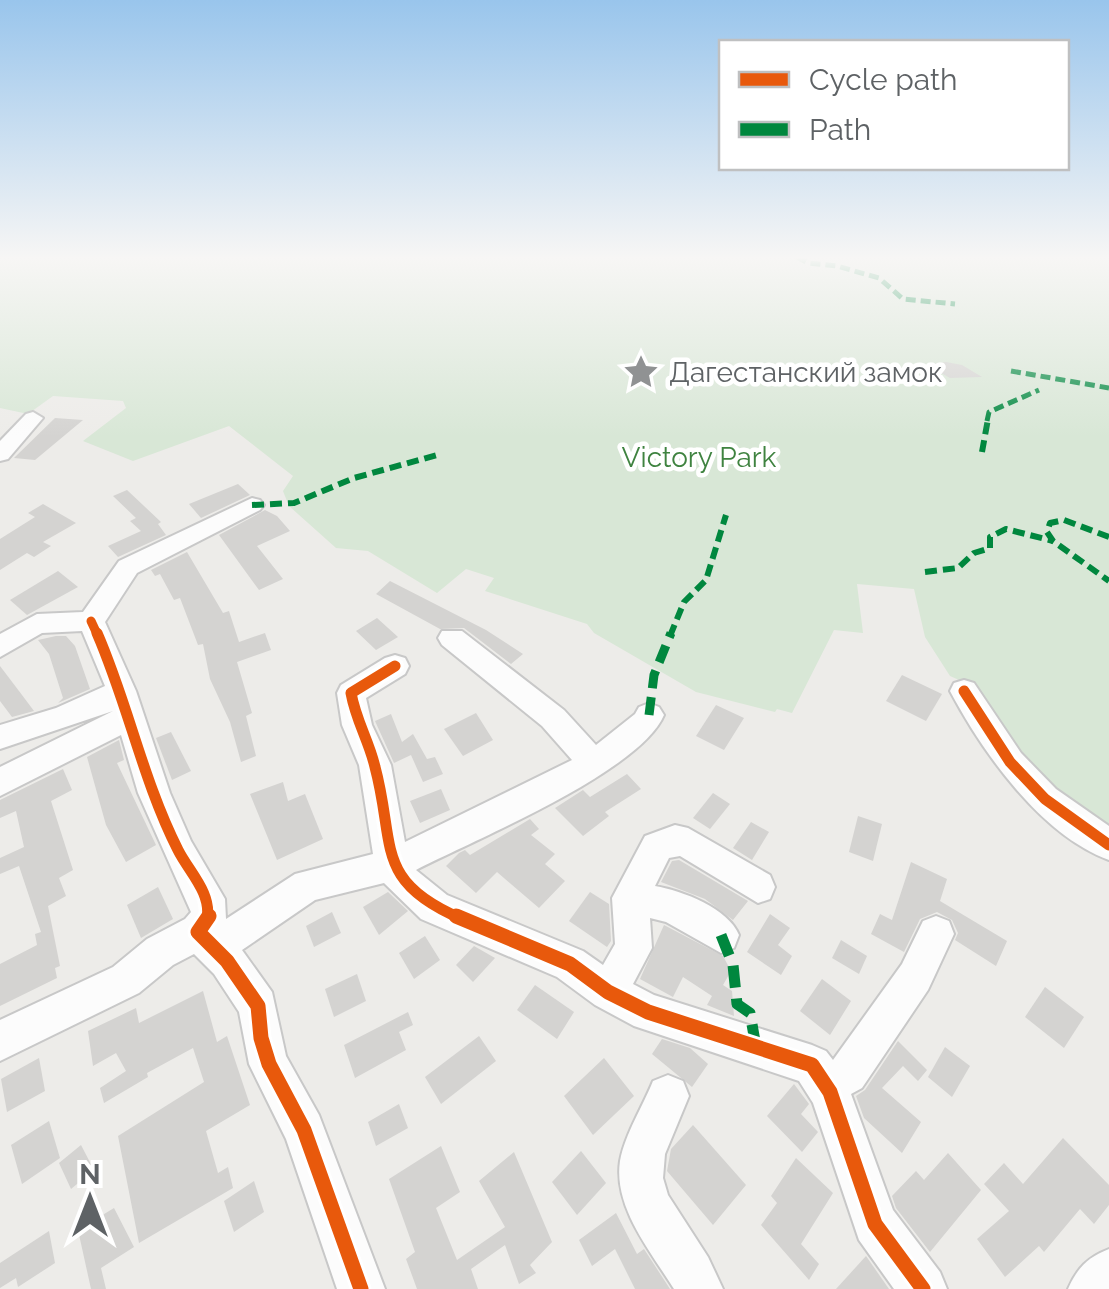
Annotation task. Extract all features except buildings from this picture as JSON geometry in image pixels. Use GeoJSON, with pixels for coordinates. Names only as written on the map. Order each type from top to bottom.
{"type":"FeatureCollection","features":[{"type":"Feature","properties":{"kind":"street"},"geometry":{"type":"LineString","coordinates":[[0,454],[33,418]]}},
{"type":"Feature","properties":{"kind":"street"},"geometry":{"type":"LineString","coordinates":[[91,621],[128,567],[252,505]]}},
{"type":"Feature","properties":{"kind":"street"},"geometry":{"type":"LineString","coordinates":[[0,648],[36,624],[91,621]]}},
{"type":"Feature","properties":{"kind":"street"},"geometry":{"type":"LineString","coordinates":[[91,621],[126,704],[166,822],[207,900],[206,940]]}},
{"type":"Feature","properties":{"kind":"street"},"geometry":{"type":"LineString","coordinates":[[452,638],[553,718],[594,764]]}},
{"type":"Feature","properties":{"kind":"street"},"geometry":{"type":"LineString","coordinates":[[395,666],[350,693],[357,725],[375,765],[392,865],[405,883],[434,908],[570,964],[608,992],[648,1012],[812,1065],[826,1084],[876,1224],[922,1289]]}},
{"type":"Feature","properties":{"kind":"street"},"geometry":{"type":"LineString","coordinates":[[964,691],[1010,762],[1045,799],[1109,845]]}},
{"type":"Feature","properties":{"kind":"street"},"geometry":{"type":"LineString","coordinates":[[0,737],[126,704]]}},
{"type":"Feature","properties":{"kind":"street"},"geometry":{"type":"LineString","coordinates":[[0,782],[126,704]]}},
{"type":"Feature","properties":{"kind":"street"},"geometry":{"type":"LineString","coordinates":[[0,1041],[126,980],[160,952],[206,940],[307,886],[392,865],[594,764],[646,722],[649,715]]}},
{"type":"Feature","properties":{"kind":"street"},"geometry":{"type":"LineString","coordinates":[[608,992],[634,948],[630,898],[657,848],[676,840],[688,843],[758,887]]}},
{"type":"Feature","properties":{"kind":"street"},"geometry":{"type":"LineString","coordinates":[[630,898],[672,906],[721,935]]}},
{"type":"Feature","properties":{"kind":"street"},"geometry":{"type":"LineString","coordinates":[[826,1084],[848,1074],[915,977],[936,934]]}},
{"type":"Feature","properties":{"kind":"street"},"geometry":{"type":"LineString","coordinates":[[206,940],[227,961],[258,1006],[261,1038],[269,1064],[304,1130],[360,1289]]}},
{"type":"Feature","properties":{"kind":"street"},"geometry":{"type":"LineString","coordinates":[[668,1096],[666,1112],[642,1156],[640,1179],[645,1197],[699,1289]]}},
{"type":"Feature","properties":{"kind":"street"},"geometry":{"type":"LineString","coordinates":[[1092,1289],[1109,1272]]}},
{"type":"Feature","properties":{"kind":"green space","name":"Victory Park"},"geometry":{"type":"Polygon","coordinates":[[[0,317],[1109,317],[1109,832],[1052,789],[977,688],[950,676],[925,637],[914,589],[857,584],[863,633],[834,630],[792,713],[777,709],[775,712],[696,692],[594,633],[587,624],[485,591],[494,578],[466,569],[437,593],[368,551],[336,548],[289,506],[283,491],[293,476],[229,426],[133,461],[83,441],[126,408],[123,401],[53,396],[28,414],[0,408],[0,317]]]}},
{"type":"Feature","properties":{"kind":"marked path"},"geometry":{"type":"LineString","coordinates":[[1011,371],[1109,388]]}},
{"type":"Feature","properties":{"kind":"marked path"},"geometry":{"type":"LineString","coordinates":[[982,452],[989,412],[1039,390]]}},
{"type":"Feature","properties":{"kind":"marked path"},"geometry":{"type":"LineString","coordinates":[[252,505],[294,503],[354,478],[437,455]]}},
{"type":"Feature","properties":{"kind":"marked path"},"geometry":{"type":"LineString","coordinates":[[649,715],[654,675],[684,602],[706,580],[726,515]]}},
{"type":"Feature","properties":{"kind":"marked path"},"geometry":{"type":"LineString","coordinates":[[1109,537],[1064,520],[1050,523],[1047,532],[1053,541],[1109,581]]}},
{"type":"Feature","properties":{"kind":"marked path"},"geometry":{"type":"LineString","coordinates":[[925,572],[958,568],[974,553],[990,548],[990,537],[1006,529],[1053,541]]}},
{"type":"Feature","properties":{"kind":"marked path"},"geometry":{"type":"LineString","coordinates":[[721,935],[733,965],[737,1004],[750,1013],[756,1047]]}},
{"type":"Feature","properties":{"kind":"cycle path"},"geometry":{"type":"LineString","coordinates":[[91,621],[122,691],[154,793],[178,851],[207,899],[209,916],[198,932],[227,961],[258,1006],[261,1038],[269,1064],[304,1130],[361,1289]]}},
{"type":"Feature","properties":{"kind":"cycle path"},"geometry":{"type":"LineString","coordinates":[[395,666],[351,693],[357,725],[375,765],[392,865],[405,883],[434,907],[570,964],[608,992],[648,1012],[812,1065],[830,1092],[875,1224],[923,1289]]}},
{"type":"Feature","properties":{"kind":"cycle path"},"geometry":{"type":"LineString","coordinates":[[964,691],[1010,762],[1045,799],[1109,845]]}},
{"type":"Feature","properties":{"kind":"place","name":"Дагестанский замок"},"geometry":{"type":"Point","coordinates":[641,372]}}]}
